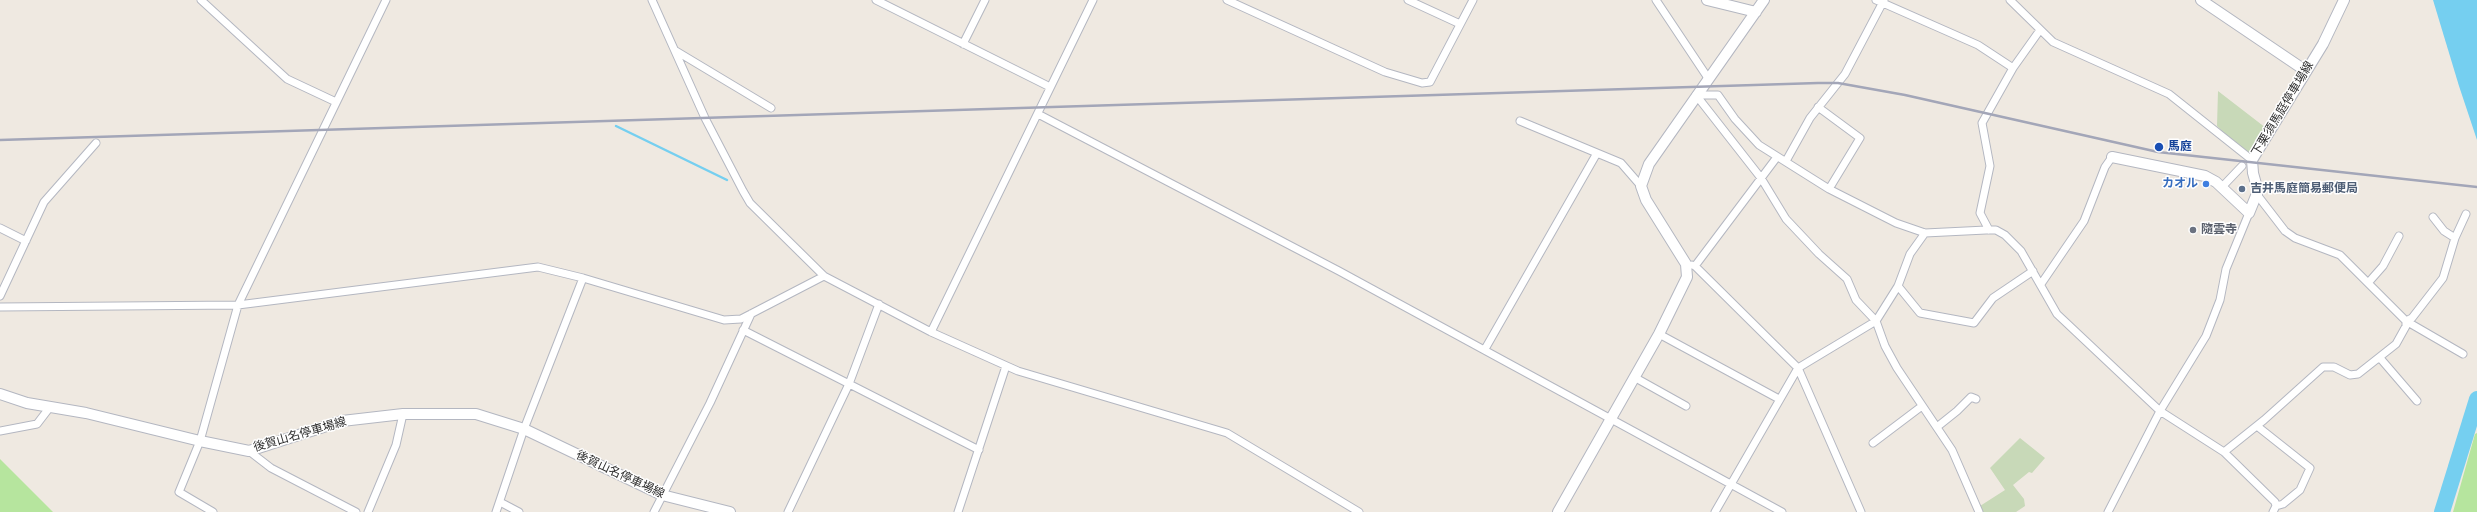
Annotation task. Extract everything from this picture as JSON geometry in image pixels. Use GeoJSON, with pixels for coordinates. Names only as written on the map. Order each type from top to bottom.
{"type":"FeatureCollection","features":[{"type":"Feature","properties":{"kind":"main road"},"geometry":{"type":"LineString","coordinates":[[1707,0],[1756,12]]}},
{"type":"Feature","properties":{"kind":"main road"},"geometry":{"type":"LineString","coordinates":[[1558,512],[1659,334],[1691,265],[1646,200],[1641,186],[1649,164],[1764,0]]}},
{"type":"Feature","properties":{"kind":"main road"},"geometry":{"type":"LineString","coordinates":[[2201,0],[2306,71]]}},
{"type":"Feature","properties":{"kind":"main road","name":"下栗須馬庭停車場線"},"geometry":{"type":"LineString","coordinates":[[2258,196],[2252,160],[2306,71],[2344,0]]}},
{"type":"Feature","properties":{"kind":"main road"},"geometry":{"type":"LineString","coordinates":[[2112,157],[2195,172],[2205,176],[2222,187],[2249,213],[2258,196]]}},
{"type":"Feature","properties":{"kind":"main road","name":"後賀山名停車場線"},"geometry":{"type":"LineString","coordinates":[[0,394],[27,403],[86,413],[200,441],[249,451],[342,421],[403,414],[476,414],[524,429],[662,495],[730,512]]}},
{"type":"Feature","properties":{"kind":"street"},"geometry":{"type":"LineString","coordinates":[[201,0],[287,79],[336,102]]}},
{"type":"Feature","properties":{"kind":"street"},"geometry":{"type":"LineString","coordinates":[[213,512],[179,492],[200,441],[238,305],[386,0]]}},
{"type":"Feature","properties":{"kind":"street"},"geometry":{"type":"LineString","coordinates":[[652,0],[705,118],[750,203],[824,276],[931,332],[1006,366],[1228,432],[1359,512]]}},
{"type":"Feature","properties":{"kind":"street"},"geometry":{"type":"LineString","coordinates":[[876,0],[1050,86]]}},
{"type":"Feature","properties":{"kind":"street"},"geometry":{"type":"LineString","coordinates":[[963,44],[985,0]]}},
{"type":"Feature","properties":{"kind":"street"},"geometry":{"type":"LineString","coordinates":[[931,332],[1093,0]]}},
{"type":"Feature","properties":{"kind":"street"},"geometry":{"type":"LineString","coordinates":[[1227,0],[1385,72],[1422,83],[1430,82],[1473,0]]}},
{"type":"Feature","properties":{"kind":"street"},"geometry":{"type":"LineString","coordinates":[[1408,0],[1460,24]]}},
{"type":"Feature","properties":{"kind":"street"},"geometry":{"type":"LineString","coordinates":[[1656,0],[1708,78]]}},
{"type":"Feature","properties":{"kind":"street"},"geometry":{"type":"LineString","coordinates":[[2010,0],[2040,30],[2065,49],[2170,94],[2252,160]]}},
{"type":"Feature","properties":{"kind":"street"},"geometry":{"type":"LineString","coordinates":[[1786,161],[1818,107],[1845,74],[1881,1],[1978,45],[2013,68]]}},
{"type":"Feature","properties":{"kind":"street"},"geometry":{"type":"LineString","coordinates":[[1989,230],[1980,213],[1990,166],[1982,123],[2013,68],[2040,30]]}},
{"type":"Feature","properties":{"kind":"street"},"geometry":{"type":"LineString","coordinates":[[676,51],[771,108]]}},
{"type":"Feature","properties":{"kind":"street"},"geometry":{"type":"LineString","coordinates":[[1696,95],[1718,95],[1735,119],[1759,145],[1829,189],[1896,223],[1925,232],[1996,230],[2013,241],[2033,270],[2057,314],[2160,412],[2224,452],[2275,509],[2300,490],[2310,468],[2257,426]]}},
{"type":"Feature","properties":{"kind":"street"},"geometry":{"type":"LineString","coordinates":[[1696,95],[1761,178],[1786,219],[1819,254],[1847,279],[1856,300],[1876,321],[1884,346],[1952,450],[1978,512]]}},
{"type":"Feature","properties":{"kind":"street"},"geometry":{"type":"LineString","coordinates":[[1818,107],[1860,138],[1829,189]]}},
{"type":"Feature","properties":{"kind":"street"},"geometry":{"type":"LineString","coordinates":[[1038,114],[1484,349],[1782,512]]}},
{"type":"Feature","properties":{"kind":"street"},"geometry":{"type":"LineString","coordinates":[[1520,121],[1621,163],[1641,186]]}},
{"type":"Feature","properties":{"kind":"street"},"geometry":{"type":"LineString","coordinates":[[0,296],[44,202],[96,143]]}},
{"type":"Feature","properties":{"kind":"street"},"geometry":{"type":"LineString","coordinates":[[1484,349],[1597,153]]}},
{"type":"Feature","properties":{"kind":"street"},"geometry":{"type":"LineString","coordinates":[[1777,157],[1691,265],[1798,368],[1861,512]]}},
{"type":"Feature","properties":{"kind":"street"},"geometry":{"type":"LineString","coordinates":[[2041,284],[2084,221],[2105,167],[2112,157]]}},
{"type":"Feature","properties":{"kind":"street"},"geometry":{"type":"LineString","coordinates":[[2222,187],[2242,166]]}},
{"type":"Feature","properties":{"kind":"street"},"geometry":{"type":"LineString","coordinates":[[2258,196],[2285,231],[2295,238],[2340,255],[2406,321],[2463,354]]}},
{"type":"Feature","properties":{"kind":"street"},"geometry":{"type":"LineString","coordinates":[[2108,512],[2160,412],[2206,336],[2214,319],[2226,269],[2249,213]]}},
{"type":"Feature","properties":{"kind":"street"},"geometry":{"type":"LineString","coordinates":[[2406,321],[2412,318],[2443,278],[2455,238],[2466,214]]}},
{"type":"Feature","properties":{"kind":"street"},"geometry":{"type":"LineString","coordinates":[[2434,217],[2444,231],[2455,238]]}},
{"type":"Feature","properties":{"kind":"street"},"geometry":{"type":"LineString","coordinates":[[0,228],[26,241]]}},
{"type":"Feature","properties":{"kind":"street"},"geometry":{"type":"LineString","coordinates":[[1715,512],[1778,399],[1798,368],[1876,321],[1898,286],[1910,254],[1925,232]]}},
{"type":"Feature","properties":{"kind":"street"},"geometry":{"type":"LineString","coordinates":[[2368,283],[2383,266],[2400,236]]}},
{"type":"Feature","properties":{"kind":"street"},"geometry":{"type":"LineString","coordinates":[[0,307],[238,305],[538,267],[583,278],[724,320],[741,319],[824,276]]}},
{"type":"Feature","properties":{"kind":"street"},"geometry":{"type":"LineString","coordinates":[[1898,286],[1920,313],[1974,323],[1993,298],[2033,270]]}},
{"type":"Feature","properties":{"kind":"street"},"geometry":{"type":"LineString","coordinates":[[496,512],[524,429],[583,278]]}},
{"type":"Feature","properties":{"kind":"street"},"geometry":{"type":"LineString","coordinates":[[788,512],[849,384],[879,304]]}},
{"type":"Feature","properties":{"kind":"street"},"geometry":{"type":"LineString","coordinates":[[654,512],[710,403],[751,314]]}},
{"type":"Feature","properties":{"kind":"street"},"geometry":{"type":"LineString","coordinates":[[2224,452],[2257,426],[2323,367],[2334,367],[2353,376],[2380,358],[2396,344],[2404,332],[2406,321]]}},
{"type":"Feature","properties":{"kind":"street"},"geometry":{"type":"LineString","coordinates":[[744,330],[979,450]]}},
{"type":"Feature","properties":{"kind":"street"},"geometry":{"type":"LineString","coordinates":[[1659,334],[1778,399]]}},
{"type":"Feature","properties":{"kind":"street"},"geometry":{"type":"LineString","coordinates":[[2380,358],[2417,401]]}},
{"type":"Feature","properties":{"kind":"street"},"geometry":{"type":"LineString","coordinates":[[958,512],[1006,366]]}},
{"type":"Feature","properties":{"kind":"street"},"geometry":{"type":"LineString","coordinates":[[1634,377],[1686,406]]}},
{"type":"Feature","properties":{"kind":"street"},"geometry":{"type":"LineString","coordinates":[[1937,427],[1958,412],[1971,397],[1976,398]]}},
{"type":"Feature","properties":{"kind":"street"},"geometry":{"type":"LineString","coordinates":[[1873,443],[1922,406]]}},
{"type":"Feature","properties":{"kind":"street"},"geometry":{"type":"LineString","coordinates":[[0,431],[37,424],[50,407]]}},
{"type":"Feature","properties":{"kind":"street"},"geometry":{"type":"LineString","coordinates":[[368,512],[396,445],[403,414]]}},
{"type":"Feature","properties":{"kind":"street"},"geometry":{"type":"LineString","coordinates":[[249,451],[271,468],[356,512]]}},
{"type":"Feature","properties":{"kind":"street"},"geometry":{"type":"LineString","coordinates":[[500,502],[520,512]]}},
{"type":"Feature","properties":{"kind":"green space"},"geometry":{"type":"Polygon","coordinates":[[[2218,91],[2266,128],[2249,153],[2243,152],[2217,126],[2218,91]]]}},
{"type":"Feature","properties":{"kind":"green space"},"geometry":{"type":"Polygon","coordinates":[[[2477,433],[2477,512],[2453,512],[2475,434],[2477,433]]]}},
{"type":"Feature","properties":{"kind":"green space"},"geometry":{"type":"Polygon","coordinates":[[[2020,438],[2045,458],[2032,473],[2029,472],[2013,485],[2024,499],[2025,506],[2016,512],[1983,512],[1980,506],[2005,490],[1990,468],[2020,438]]]}},
{"type":"Feature","properties":{"kind":"green space"},"geometry":{"type":"Polygon","coordinates":[[[0,459],[53,512],[0,512],[0,459]]]}},
{"type":"Feature","properties":{"kind":"water"},"geometry":{"type":"Polygon","coordinates":[[[2433,0],[2477,0],[2477,140],[2459,86],[2433,0]]]}},
{"type":"Feature","properties":{"kind":"waterway"},"geometry":{"type":"LineString","coordinates":[[616,126],[727,180]]}},
{"type":"Feature","properties":{"kind":"waterway"},"geometry":{"type":"LineString","coordinates":[[2442,512],[2477,399]]}},
{"type":"Feature","properties":{"kind":"railway"},"geometry":{"type":"LineString","coordinates":[[0,140],[1838,83],[1905,95],[2158,152],[2477,187]]}},
{"type":"Feature","properties":{"kind":"place","name":"馬庭"},"geometry":{"type":"Point","coordinates":[2159,147]}},
{"type":"Feature","properties":{"kind":"place","name":"カオル"},"geometry":{"type":"Point","coordinates":[2206,184]}},
{"type":"Feature","properties":{"kind":"place","name":"吉井馬庭簡易郵便局"},"geometry":{"type":"Point","coordinates":[2242,189]}},
{"type":"Feature","properties":{"kind":"place","name":"隨雲寺"},"geometry":{"type":"Point","coordinates":[2193,230]}}]}
